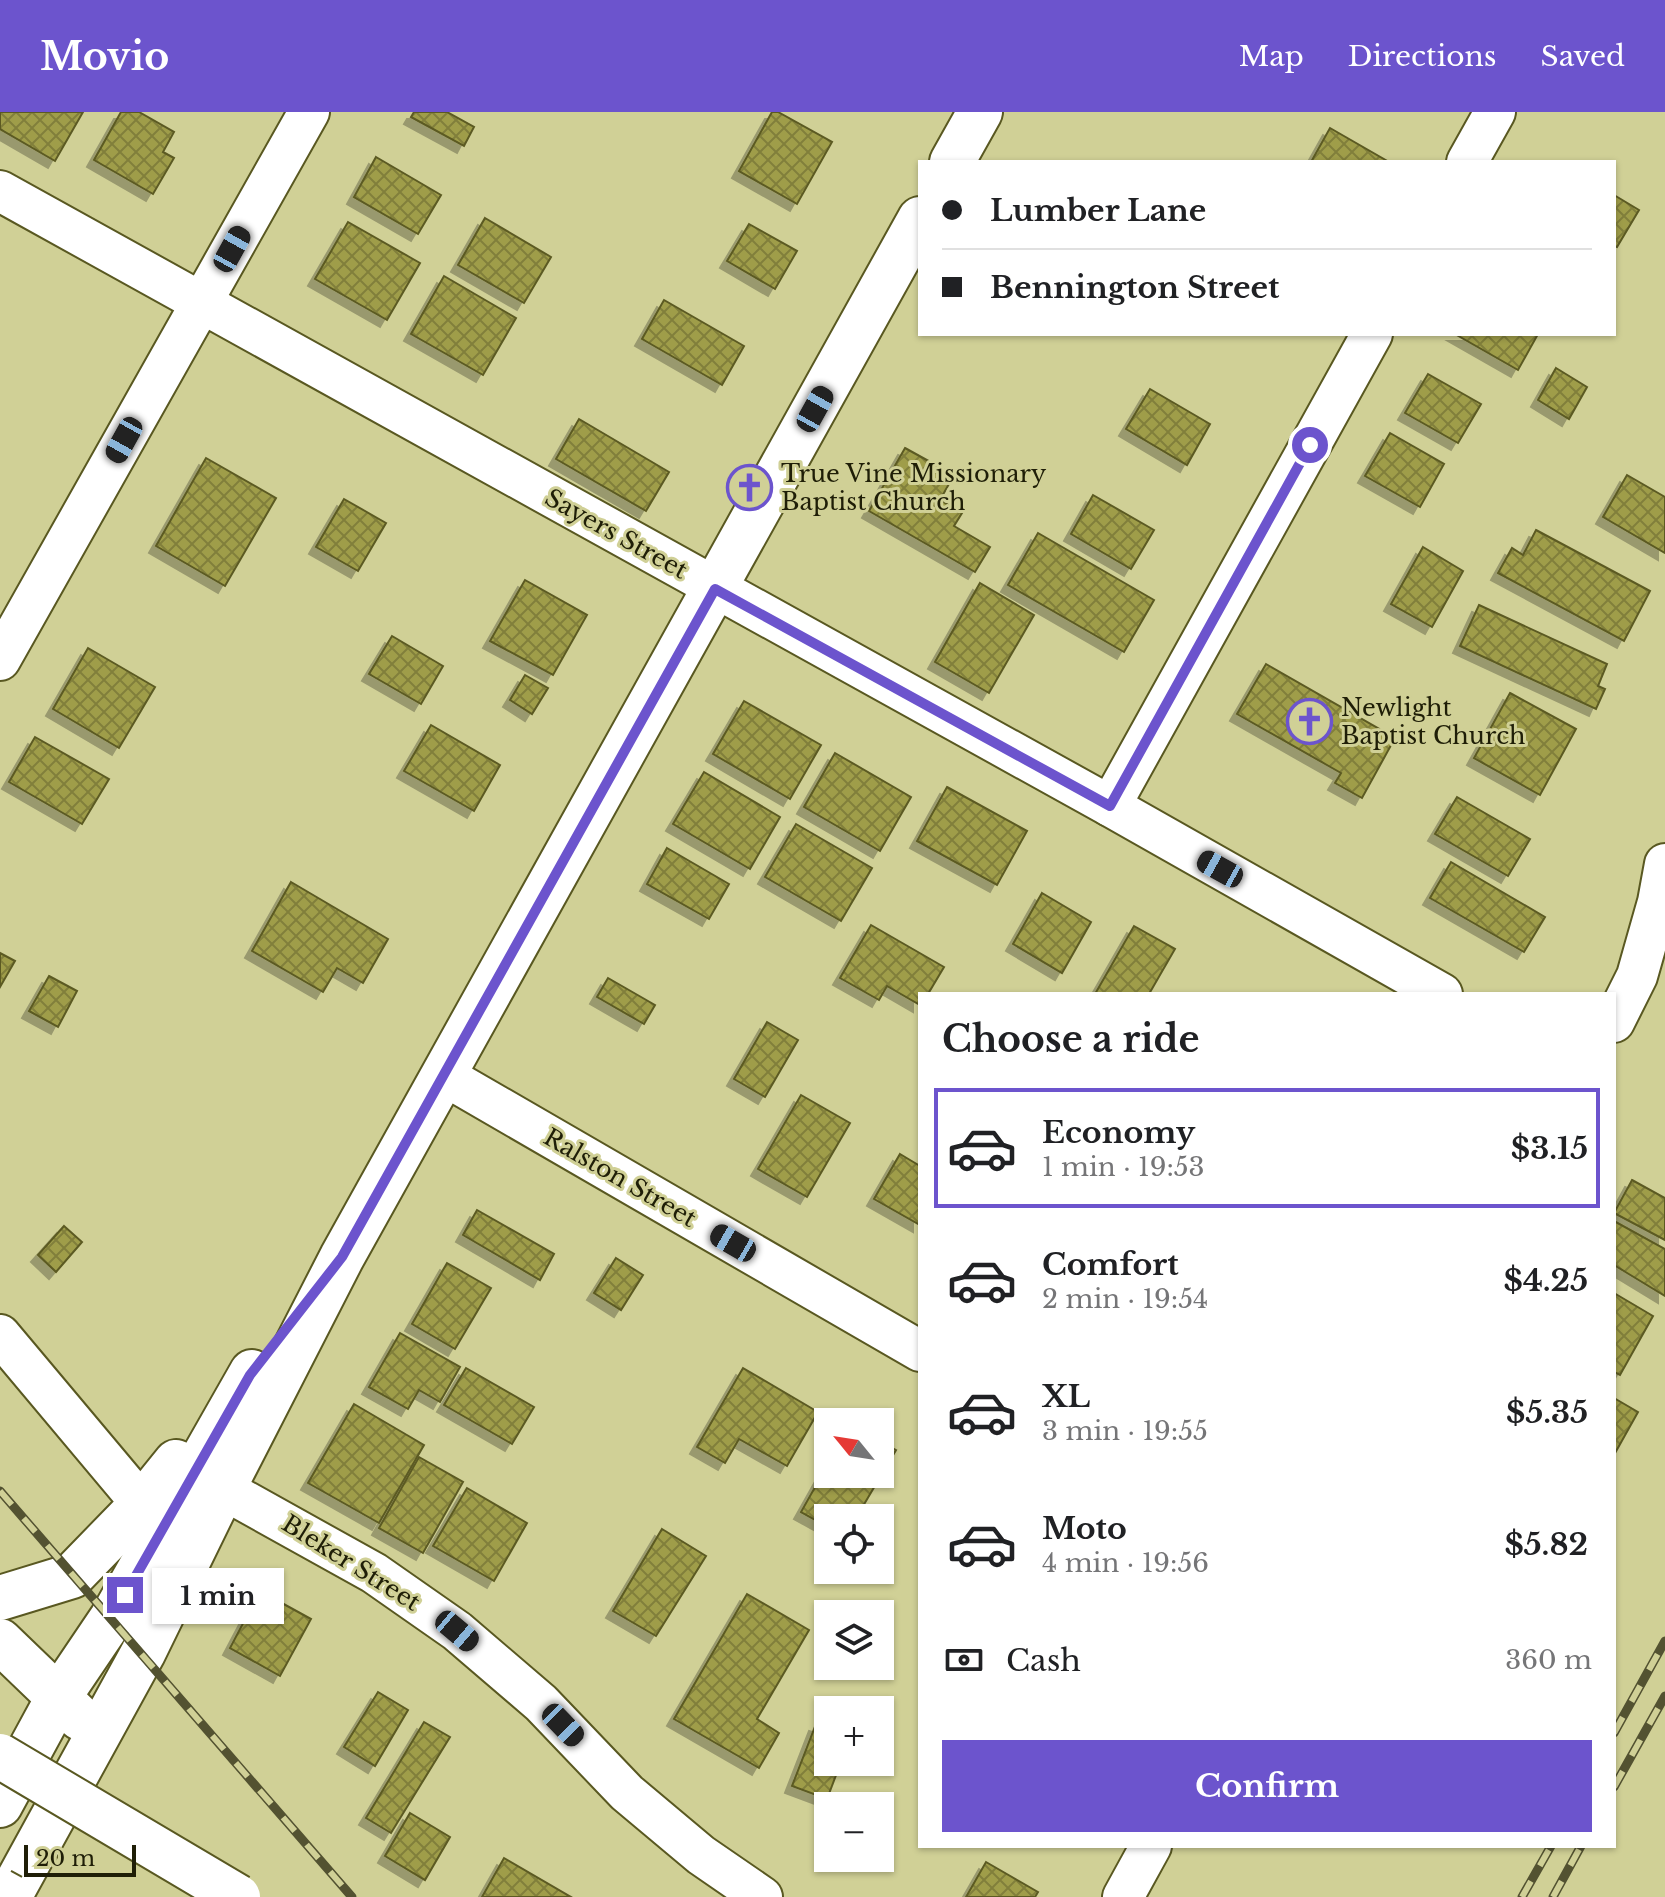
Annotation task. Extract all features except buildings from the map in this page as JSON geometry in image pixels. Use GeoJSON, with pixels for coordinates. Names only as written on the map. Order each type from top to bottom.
{"type":"FeatureCollection","features":[{"type":"Feature","properties":{"kind":"main road"},"geometry":{"type":"LineString","coordinates":[[953,160],[980,112]]}},
{"type":"Feature","properties":{"kind":"main road"},"geometry":{"type":"LineString","coordinates":[[0,1891],[10,1897],[96,1733],[143,1653],[342,1257],[918,223]]}},
{"type":"Feature","properties":{"kind":"main road"},"geometry":{"type":"LineString","coordinates":[[0,1805],[58,1698],[112,1618],[152,1516],[250,1375],[342,1257]]}},
{"type":"Feature","properties":{"kind":"main road"},"geometry":{"type":"LineString","coordinates":[[0,1598],[72,1576],[152,1516]]}},
{"type":"Feature","properties":{"kind":"main road"},"geometry":{"type":"LineString","coordinates":[[0,1641],[96,1733]]}},
{"type":"Feature","properties":{"kind":"main road"},"geometry":{"type":"LineString","coordinates":[[0,1756],[238,1897]]}},
{"type":"Feature","properties":{"kind":"street"},"geometry":{"type":"LineString","coordinates":[[0,660],[309,112]]}},
{"type":"Feature","properties":{"kind":"street"},"geometry":{"type":"LineString","coordinates":[[1468,160],[1495,112]]}},
{"type":"Feature","properties":{"kind":"street","name":"Sayers Street"},"geometry":{"type":"LineString","coordinates":[[0,191],[1110,806],[1438,992]]}},
{"type":"Feature","properties":{"kind":"street"},"geometry":{"type":"LineString","coordinates":[[1110,806],[1371,336]]}},
{"type":"Feature","properties":{"kind":"street"},"geometry":{"type":"LineString","coordinates":[[1616,1018],[1637,976],[1658,902],[1665,864]]}},
{"type":"Feature","properties":{"kind":"street","name":"Ralston Street"},"geometry":{"type":"LineString","coordinates":[[445,1076],[918,1350]]}},
{"type":"Feature","properties":{"kind":"street"},"geometry":{"type":"LineString","coordinates":[[0,1335],[152,1516]]}},
{"type":"Feature","properties":{"kind":"street","name":"Bleker Street"},"geometry":{"type":"LineString","coordinates":[[223,1489],[374,1573],[457,1631],[541,1703],[627,1793],[701,1855],[762,1897]]}},
{"type":"Feature","properties":{"kind":"street"},"geometry":{"type":"LineString","coordinates":[[1123,1897],[1150,1848]]}},
{"type":"Feature","properties":{"kind":"railway"},"geometry":{"type":"LineString","coordinates":[[0,1491],[352,1897]]}},
{"type":"Feature","properties":{"kind":"railway"},"geometry":{"type":"LineString","coordinates":[[1616,1729],[1665,1641]]}},
{"type":"Feature","properties":{"kind":"railway"},"geometry":{"type":"LineString","coordinates":[[1616,1783],[1665,1696]]}},
{"type":"Feature","properties":{"kind":"railway"},"geometry":{"type":"LineString","coordinates":[[1522,1897],[1550,1848]]}},
{"type":"Feature","properties":{"kind":"railway"},"geometry":{"type":"LineString","coordinates":[[1553,1897],[1580,1848]]}},
{"type":"Feature","properties":{"kind":"place","name":"True Vine Missionary Baptist Church"},"geometry":{"type":"Point","coordinates":[750,488]}},
{"type":"Feature","properties":{"kind":"place","name":"Newlight Baptist Church"},"geometry":{"type":"Point","coordinates":[1310,722]}},
{"type":"Feature","properties":{"kind":"route"},"geometry":{"type":"LineString","coordinates":[[125,1595],[250,1375],[342,1257],[715,589],[1110,806],[1310,445]]}}]}
